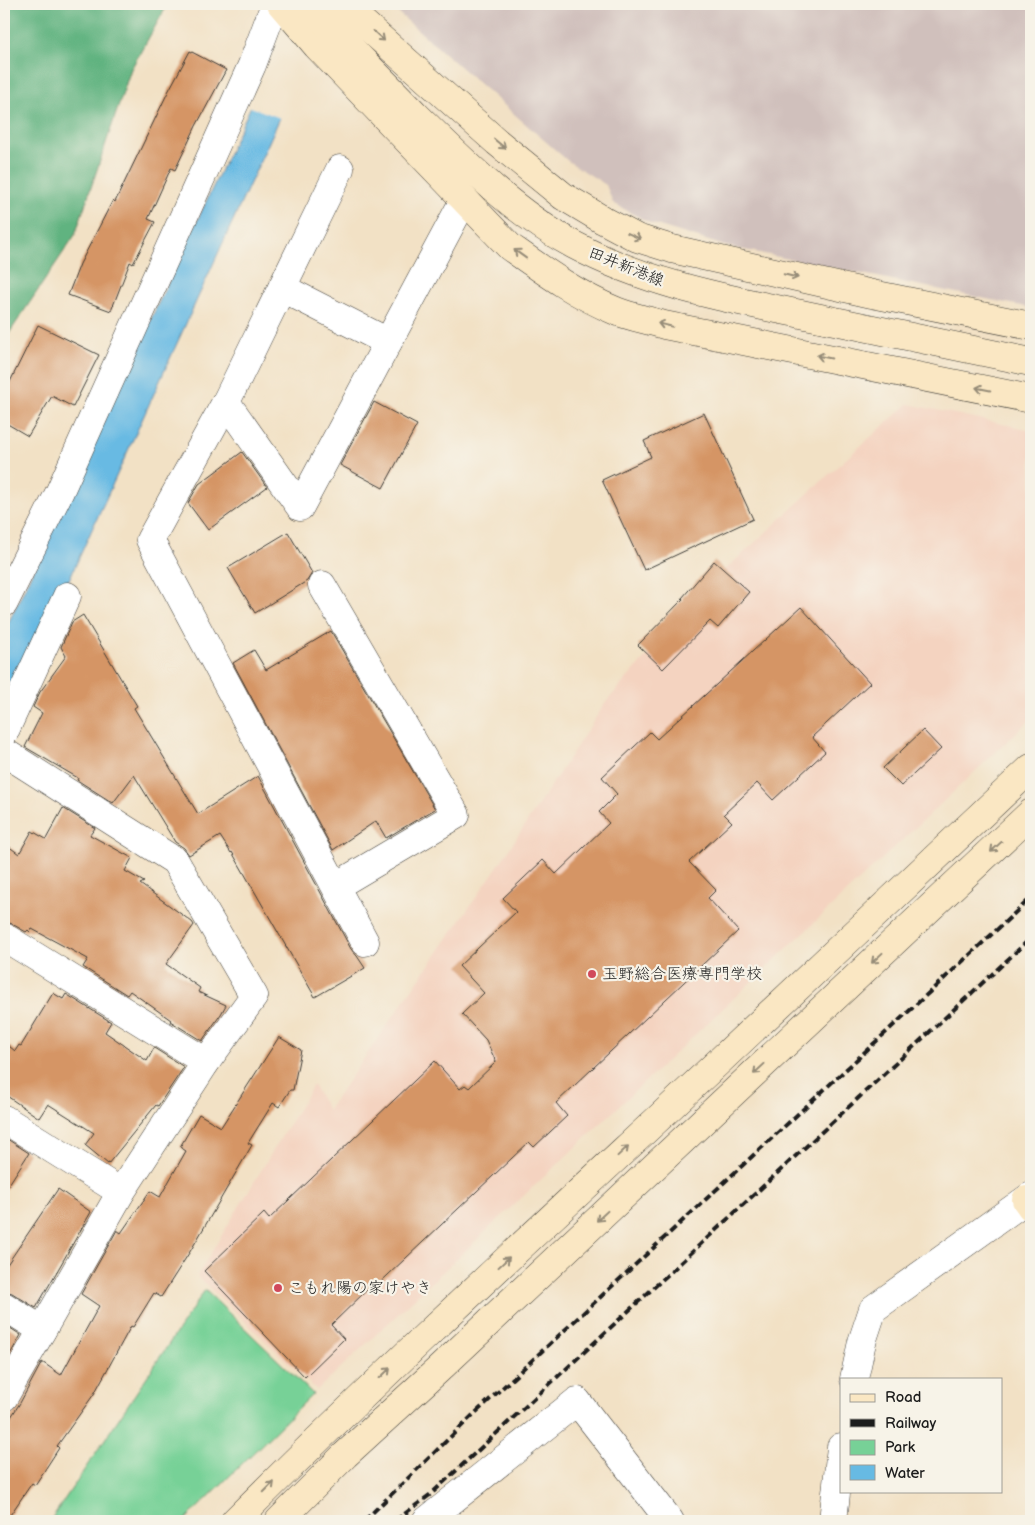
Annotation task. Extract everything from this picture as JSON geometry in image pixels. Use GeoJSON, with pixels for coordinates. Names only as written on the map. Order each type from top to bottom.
{"type":"FeatureCollection","features":[{"type":"Feature","properties":{"kind":"main road","name":"田井新港線"},"geometry":{"type":"LineString","coordinates":[[287,5],[329,24],[444,142],[483,179],[526,215],[572,244],[612,264],[654,280],[725,298],[1031,362]]}},
{"type":"Feature","properties":{"kind":"main road"},"geometry":{"type":"LineString","coordinates":[[329,24],[464,200],[518,252],[580,294],[617,312],[664,325],[1031,399]]}},
{"type":"Feature","properties":{"kind":"main road"},"geometry":{"type":"LineString","coordinates":[[329,24],[497,142],[563,196],[636,238],[719,260],[872,294],[1031,326]]}},
{"type":"Feature","properties":{"kind":"main road"},"geometry":{"type":"LineString","coordinates":[[235,1521],[415,1344],[1031,768]]}},
{"type":"Feature","properties":{"kind":"main road"},"geometry":{"type":"LineString","coordinates":[[279,1521],[344,1455],[446,1363],[1031,813]]}},
{"type":"Feature","properties":{"kind":"street"},"geometry":{"type":"LineString","coordinates":[[4,603],[60,491],[252,65],[287,5]]}},
{"type":"Feature","properties":{"kind":"street"},"geometry":{"type":"LineString","coordinates":[[340,169],[226,402],[150,540],[365,942]]}},
{"type":"Feature","properties":{"kind":"street"},"geometry":{"type":"LineString","coordinates":[[226,402],[300,507],[464,200]]}},
{"type":"Feature","properties":{"kind":"street"},"geometry":{"type":"LineString","coordinates":[[282,288],[388,342]]}},
{"type":"Feature","properties":{"kind":"street"},"geometry":{"type":"LineString","coordinates":[[322,585],[456,815],[336,886]]}},
{"type":"Feature","properties":{"kind":"street"},"geometry":{"type":"LineString","coordinates":[[4,733],[67,596]]}},
{"type":"Feature","properties":{"kind":"street"},"geometry":{"type":"LineString","coordinates":[[4,752],[176,862],[254,996],[206,1062],[121,1192],[4,1397]]}},
{"type":"Feature","properties":{"kind":"street"},"geometry":{"type":"LineString","coordinates":[[4,938],[206,1062]]}},
{"type":"Feature","properties":{"kind":"street"},"geometry":{"type":"LineString","coordinates":[[4,1119],[121,1192]]}},
{"type":"Feature","properties":{"kind":"street"},"geometry":{"type":"LineString","coordinates":[[854,1378],[862,1342],[873,1309],[1029,1201]]}},
{"type":"Feature","properties":{"kind":"street"},"geometry":{"type":"LineString","coordinates":[[4,1306],[42,1330]]}},
{"type":"Feature","properties":{"kind":"street"},"geometry":{"type":"LineString","coordinates":[[426,1521],[577,1401],[670,1521]]}},
{"type":"Feature","properties":{"kind":"street"},"geometry":{"type":"LineString","coordinates":[[833,1521],[840,1456]]}},
{"type":"Feature","properties":{"kind":"shaded area"},"geometry":{"type":"Polygon","coordinates":[[[388,4],[1031,4],[1031,308],[725,246],[650,223],[613,203],[606,185],[568,161],[388,4]]]}},
{"type":"Feature","properties":{"kind":"shaded area","name":"玉野総合医療専門学校"},"geometry":{"type":"Polygon","coordinates":[[[908,404],[1031,430],[1031,719],[317,1390],[197,1276],[313,1085],[328,1110],[500,863],[606,702],[665,636],[662,628],[908,404]]]}},
{"type":"Feature","properties":{"kind":"green space"},"geometry":{"type":"Polygon","coordinates":[[[4,4],[168,4],[131,69],[75,235],[4,341],[4,4]]]}},
{"type":"Feature","properties":{"kind":"green space"},"geometry":{"type":"Polygon","coordinates":[[[205,1290],[313,1394],[184,1521],[50,1521],[205,1290]]]}},
{"type":"Feature","properties":{"kind":"water"},"geometry":{"type":"Polygon","coordinates":[[[291,4],[332,4],[4,722],[4,632],[250,108],[291,4]]]}},
{"type":"Feature","properties":{"kind":"pier"},"geometry":{"type":"Polygon","coordinates":[[[288,4],[334,4],[283,119],[248,106],[288,4]]]}},
{"type":"Feature","properties":{"kind":"building"},"geometry":{"type":"Polygon","coordinates":[[[190,51],[226,70],[175,170],[171,168],[148,219],[155,222],[133,264],[130,262],[111,311],[68,295],[80,264],[113,200],[115,202],[190,51]]]}},
{"type":"Feature","properties":{"kind":"building"},"geometry":{"type":"Polygon","coordinates":[[[38,325],[99,355],[73,407],[52,396],[28,436],[4,422],[4,394],[38,325]]]}},
{"type":"Feature","properties":{"kind":"building"},"geometry":{"type":"Polygon","coordinates":[[[374,402],[417,425],[383,488],[340,465],[374,402]]]}},
{"type":"Feature","properties":{"kind":"building"},"geometry":{"type":"Polygon","coordinates":[[[704,413],[753,519],[644,570],[602,480],[651,457],[644,441],[704,413]]]}},
{"type":"Feature","properties":{"kind":"building"},"geometry":{"type":"Polygon","coordinates":[[[242,452],[267,487],[208,530],[188,503],[199,484],[242,452]]]}},
{"type":"Feature","properties":{"kind":"building"},"geometry":{"type":"Polygon","coordinates":[[[288,532],[312,573],[307,581],[255,613],[228,568],[288,532]]]}},
{"type":"Feature","properties":{"kind":"building"},"geometry":{"type":"Polygon","coordinates":[[[714,561],[749,592],[718,628],[710,621],[663,669],[638,645],[683,599],[714,561]]]}},
{"type":"Feature","properties":{"kind":"building"},"geometry":{"type":"Polygon","coordinates":[[[801,607],[870,683],[812,737],[825,752],[773,800],[757,783],[724,814],[732,822],[689,862],[716,890],[708,898],[738,931],[556,1103],[567,1116],[534,1147],[529,1142],[370,1292],[368,1289],[331,1325],[344,1339],[305,1377],[204,1271],[264,1213],[269,1219],[435,1061],[460,1089],[465,1085],[469,1088],[496,1062],[486,1040],[462,1014],[484,993],[459,966],[516,912],[503,898],[543,860],[556,874],[609,823],[599,812],[617,794],[602,777],[650,732],[657,739],[801,607]]]}},
{"type":"Feature","properties":{"kind":"building"},"geometry":{"type":"Polygon","coordinates":[[[83,615],[137,706],[134,708],[198,814],[258,776],[351,949],[365,968],[315,997],[232,852],[220,836],[189,855],[184,848],[175,842],[134,775],[113,803],[77,780],[78,778],[25,747],[42,713],[33,707],[40,692],[66,656],[61,647],[72,622],[83,615]]]}},
{"type":"Feature","properties":{"kind":"building"},"geometry":{"type":"Polygon","coordinates":[[[331,631],[435,809],[386,838],[376,821],[333,850],[233,663],[254,650],[266,670],[331,631]]]}},
{"type":"Feature","properties":{"kind":"building"},"geometry":{"type":"Polygon","coordinates":[[[923,730],[941,749],[901,786],[883,768],[923,730]]]}},
{"type":"Feature","properties":{"kind":"building"},"geometry":{"type":"Polygon","coordinates":[[[63,808],[95,828],[90,835],[132,858],[125,871],[144,882],[140,884],[194,925],[166,964],[200,988],[198,992],[226,1005],[202,1041],[170,1021],[130,991],[127,995],[83,967],[88,959],[32,929],[30,932],[28,930],[26,932],[4,921],[4,843],[19,854],[32,831],[46,839],[63,808]]]}},
{"type":"Feature","properties":{"kind":"building"},"geometry":{"type":"Polygon","coordinates":[[[53,993],[63,999],[66,994],[111,1022],[105,1032],[147,1061],[154,1048],[184,1067],[158,1106],[156,1105],[108,1164],[85,1145],[94,1133],[48,1104],[39,1118],[4,1094],[4,1042],[15,1051],[19,1045],[21,1046],[53,993]]]}},
{"type":"Feature","properties":{"kind":"building"},"geometry":{"type":"Polygon","coordinates":[[[279,1037],[301,1050],[293,1090],[290,1090],[279,1107],[273,1103],[248,1143],[252,1145],[191,1250],[161,1297],[154,1293],[133,1327],[131,1326],[94,1394],[57,1446],[59,1448],[35,1485],[32,1483],[6,1521],[4,1521],[4,1428],[42,1362],[61,1375],[99,1306],[81,1294],[117,1230],[121,1233],[150,1191],[160,1197],[186,1151],[180,1147],[199,1114],[221,1127],[279,1037]]]}},
{"type":"Feature","properties":{"kind":"building"},"geometry":{"type":"Polygon","coordinates":[[[4,1137],[29,1153],[4,1192],[4,1137]]]}},
{"type":"Feature","properties":{"kind":"building"},"geometry":{"type":"Polygon","coordinates":[[[58,1189],[91,1212],[36,1308],[12,1293],[4,1291],[4,1269],[58,1189]]]}},
{"type":"Feature","properties":{"kind":"building"},"geometry":{"type":"Polygon","coordinates":[[[4,1324],[21,1335],[4,1365],[4,1324]]]}},
{"type":"Feature","properties":{"kind":"railway"},"geometry":{"type":"LineString","coordinates":[[364,1521],[472,1416],[1031,898]]}},
{"type":"Feature","properties":{"kind":"railway"},"geometry":{"type":"LineString","coordinates":[[395,1521],[431,1494],[1031,938]]}},
{"type":"Feature","properties":{"kind":"place","name":"玉野総合医療専門学校"},"geometry":{"type":"Point","coordinates":[592,974]}},
{"type":"Feature","properties":{"kind":"place","name":"こもれ陽の家けやき"},"geometry":{"type":"Point","coordinates":[278,1288]}}]}
